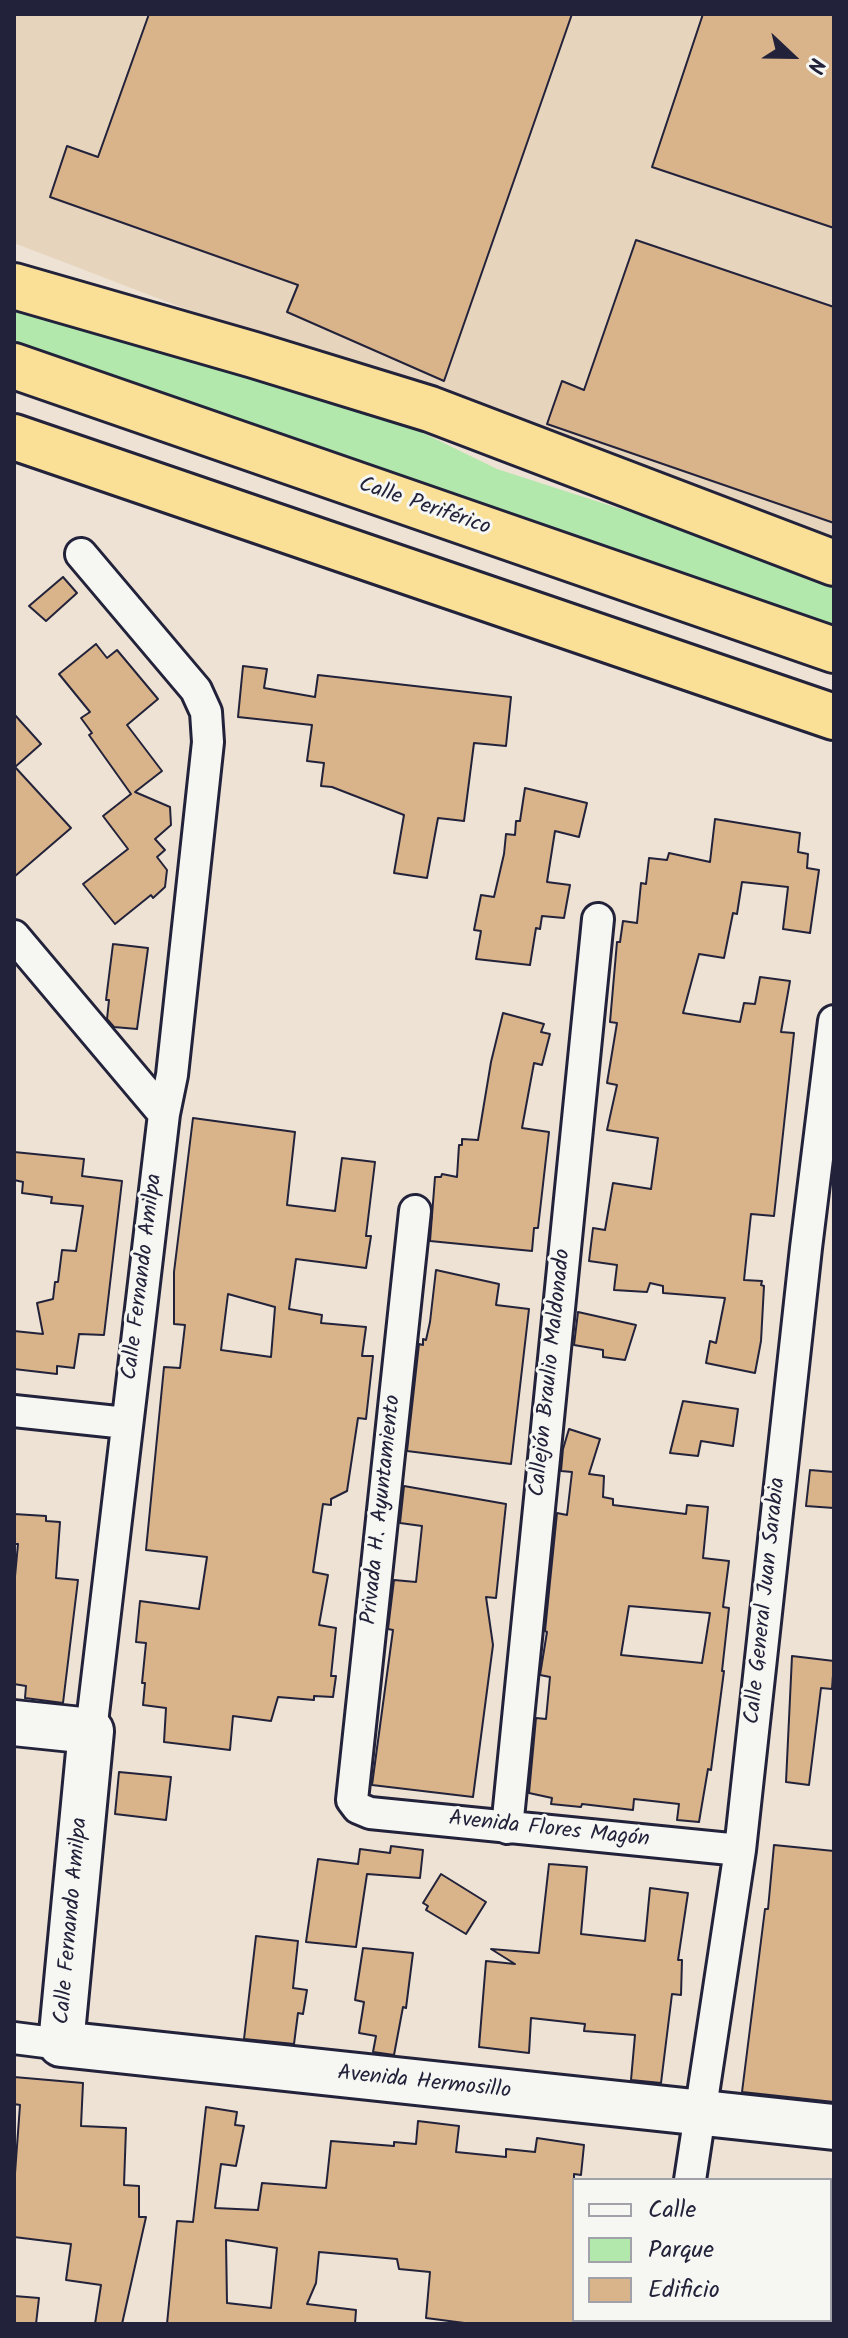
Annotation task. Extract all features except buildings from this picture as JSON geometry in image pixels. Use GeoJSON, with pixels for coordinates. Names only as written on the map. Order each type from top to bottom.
{"type":"FeatureCollection","features":[{"type":"Feature","properties":{"kind":"highway"},"geometry":{"type":"LineString","coordinates":[[14,286],[430,409],[834,563]]}},
{"type":"Feature","properties":{"kind":"highway","name":"Calle Periférico"},"geometry":{"type":"LineString","coordinates":[[14,366],[834,650]]}},
{"type":"Feature","properties":{"kind":"highway"},"geometry":{"type":"LineString","coordinates":[[14,437],[834,717]]}},
{"type":"Feature","properties":{"kind":"street","name":"Calle Fernando Amilpa"},"geometry":{"type":"LineString","coordinates":[[61,2044],[91,1731],[164,1114],[172,1075],[208,742],[206,712],[196,690],[81,554]]}},
{"type":"Feature","properties":{"kind":"street","name":"Callejón Braulio Maldonado"},"geometry":{"type":"LineString","coordinates":[[507,1828],[598,919]]}},
{"type":"Feature","properties":{"kind":"street"},"geometry":{"type":"LineString","coordinates":[[14,936],[164,1114]]}},
{"type":"Feature","properties":{"kind":"street","name":"Calle General Juan Sarabia"},"geometry":{"type":"LineString","coordinates":[[690,2178],[740,1850],[820,1249],[834,1021]]}},
{"type":"Feature","properties":{"kind":"street","name":"Privada H. Ayuntamiento"},"geometry":{"type":"LineString","coordinates":[[358,1808],[352,1800],[415,1211]]}},
{"type":"Feature","properties":{"kind":"street"},"geometry":{"type":"LineString","coordinates":[[14,1411],[126,1423]]}},
{"type":"Feature","properties":{"kind":"street"},"geometry":{"type":"LineString","coordinates":[[14,1723],[91,1731]]}},
{"type":"Feature","properties":{"kind":"street","name":"Avenida Flores Magón"},"geometry":{"type":"LineString","coordinates":[[358,1808],[370,1813],[740,1850]]}},
{"type":"Feature","properties":{"kind":"street","name":"Avenida Hermosillo"},"geometry":{"type":"LineString","coordinates":[[14,2038],[834,2127]]}},
{"type":"Feature","properties":{"kind":"shaded area"},"geometry":{"type":"Polygon","coordinates":[[[14,14],[834,14],[834,551],[475,420],[14,243],[14,14]]]}},
{"type":"Feature","properties":{"kind":"green space"},"geometry":{"type":"Polygon","coordinates":[[[14,305],[244,369],[413,428],[497,469],[735,546],[834,584],[834,629],[14,346],[14,305]]]}}]}
